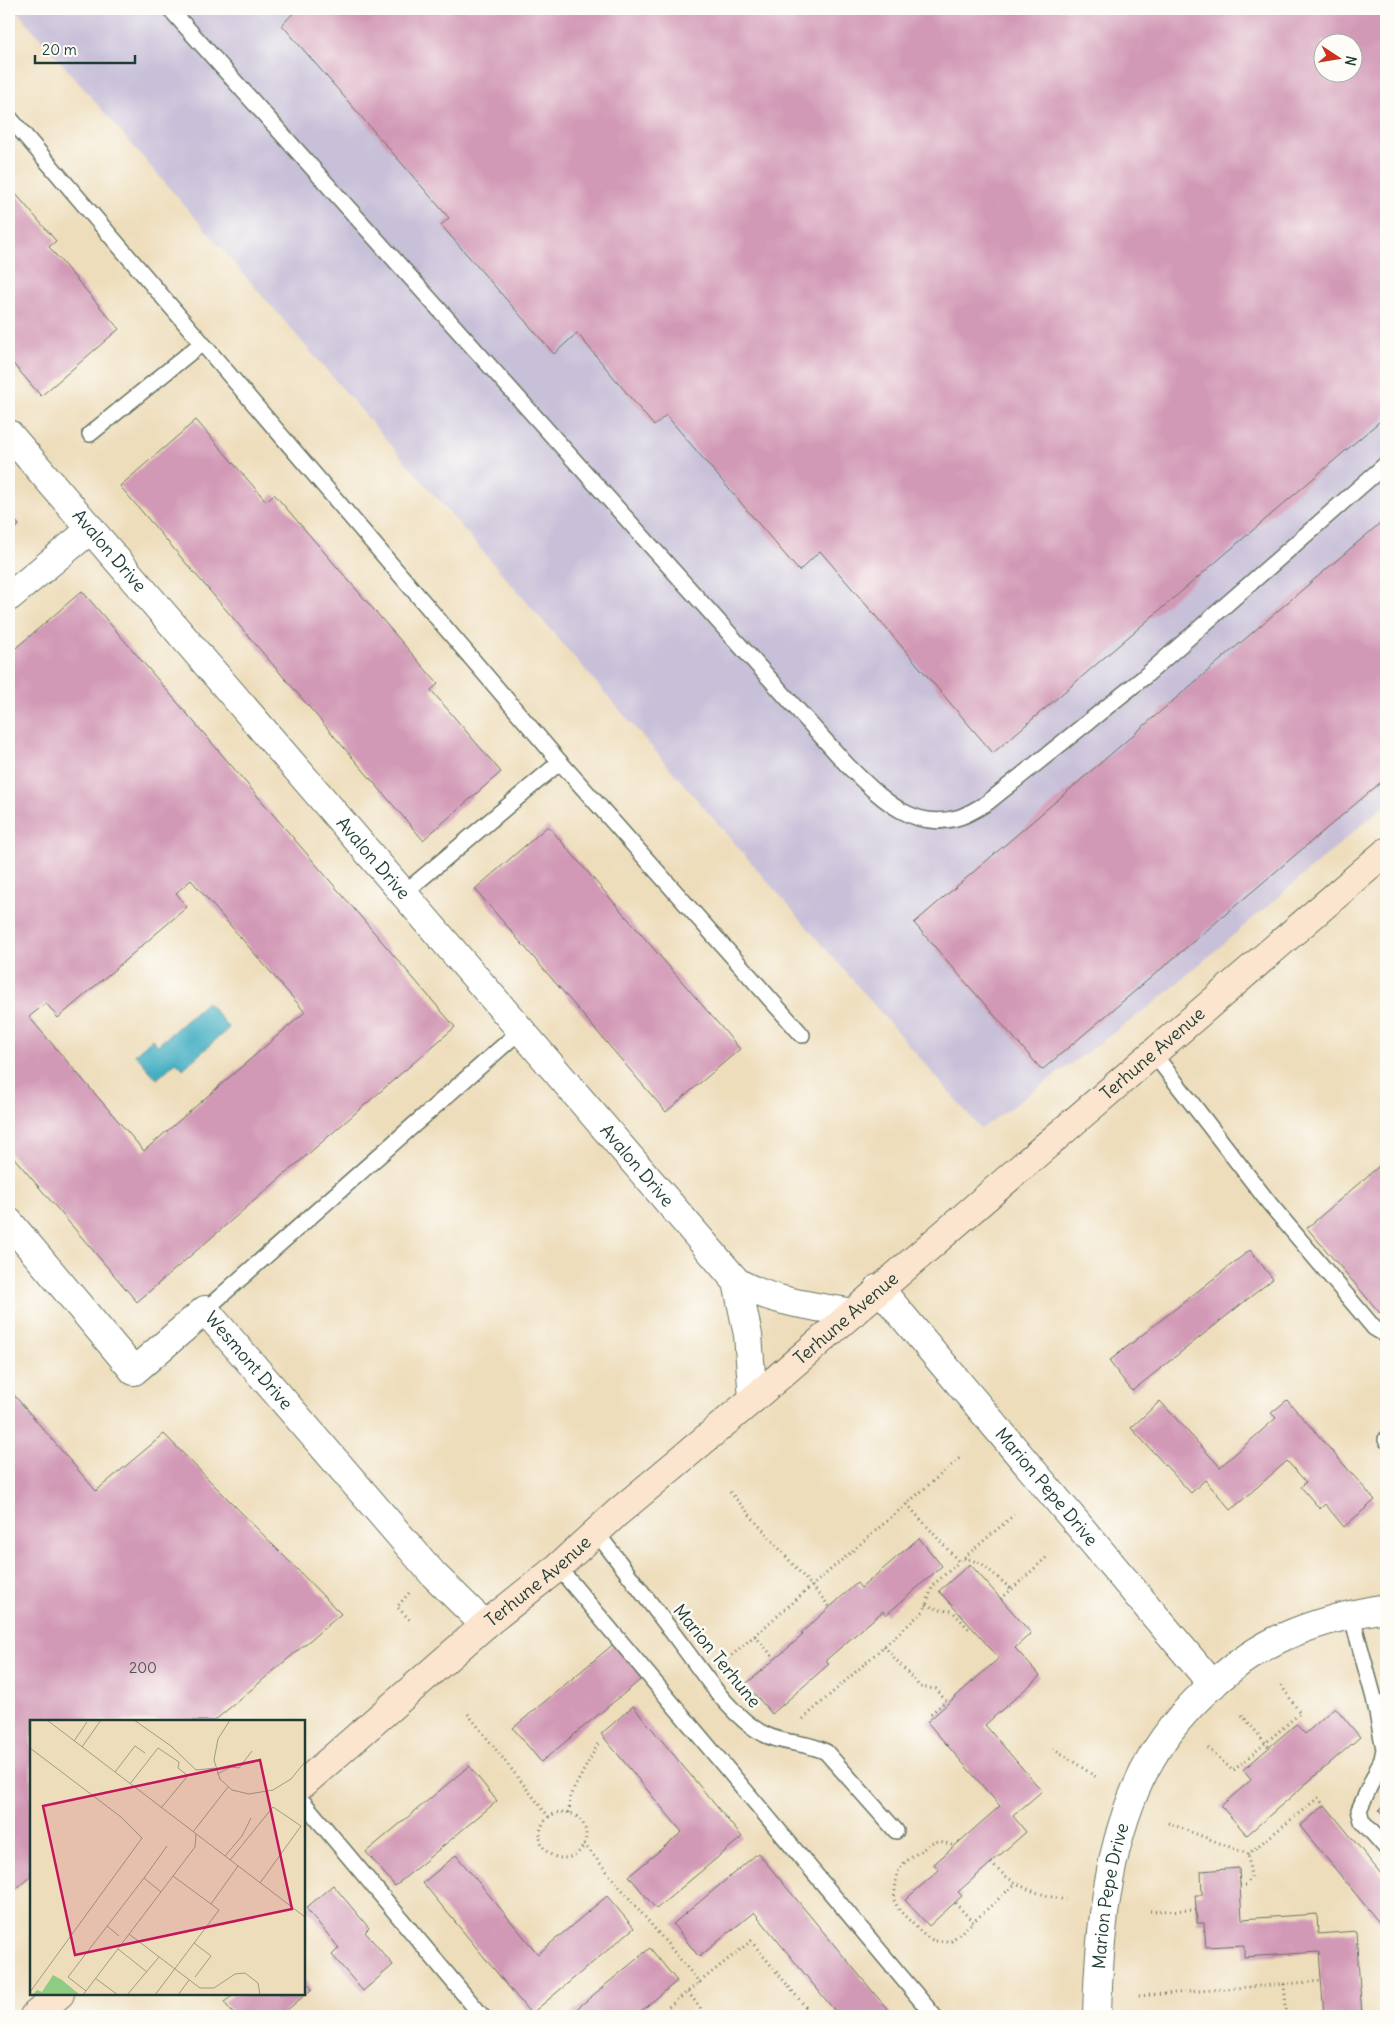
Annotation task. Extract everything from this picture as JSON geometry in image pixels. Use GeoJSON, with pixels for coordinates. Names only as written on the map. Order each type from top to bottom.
{"type":"FeatureCollection","features":[{"type":"Feature","properties":{"kind":"street","name":"Avalon Drive"},"geometry":{"type":"LineString","coordinates":[[9,434],[737,1282],[750,1290],[779,1298],[853,1313]]}},
{"type":"Feature","properties":{"kind":"street"},"geometry":{"type":"LineString","coordinates":[[9,597],[91,529]]}},
{"type":"Feature","properties":{"kind":"street","name":"Terhune Avenue"},"geometry":{"type":"LineString","coordinates":[[305,1782],[485,1625],[558,1567],[596,1532],[853,1313],[879,1288],[1386,852]]}},
{"type":"Feature","properties":{"kind":"street","name":"Wesmont Drive"},"geometry":{"type":"LineString","coordinates":[[9,1222],[134,1371],[205,1310],[433,1574],[485,1625]]}},
{"type":"Feature","properties":{"kind":"street","name":"Avalon Drive"},"geometry":{"type":"LineString","coordinates":[[737,1282],[748,1335],[753,1399]]}},
{"type":"Feature","properties":{"kind":"street","name":"Marion Pepe Drive"},"geometry":{"type":"LineString","coordinates":[[879,1288],[1213,1685]]}},
{"type":"Feature","properties":{"kind":"street","name":"Marion Pepe Drive"},"geometry":{"type":"LineString","coordinates":[[1097,2016],[1098,1969],[1103,1918],[1113,1864],[1129,1806],[1152,1757],[1181,1717],[1213,1685],[1252,1654],[1294,1632],[1351,1614],[1386,1608]]}},
{"type":"Feature","properties":{"kind":"street"},"geometry":{"type":"LineString","coordinates":[[34,2016],[59,1995]]}},
{"type":"Feature","properties":{"kind":"lane"},"geometry":{"type":"LineString","coordinates":[[170,9],[847,765],[887,804],[920,820],[940,822],[960,817],[987,803],[1143,678],[1386,464]]}},
{"type":"Feature","properties":{"kind":"lane"},"geometry":{"type":"LineString","coordinates":[[9,117],[560,762],[802,1034]]}},
{"type":"Feature","properties":{"kind":"lane"},"geometry":{"type":"LineString","coordinates":[[90,434],[202,343]]}},
{"type":"Feature","properties":{"kind":"lane"},"geometry":{"type":"LineString","coordinates":[[404,893],[560,762]]}},
{"type":"Feature","properties":{"kind":"lane"},"geometry":{"type":"LineString","coordinates":[[205,1310],[521,1030]]}},
{"type":"Feature","properties":{"kind":"lane"},"geometry":{"type":"LineString","coordinates":[[1153,1053],[1278,1214],[1380,1331]]}},
{"type":"Feature","properties":{"kind":"lane","name":"Marion Terhune"},"geometry":{"type":"LineString","coordinates":[[596,1532],[707,1677],[744,1720],[764,1734],[789,1742],[813,1745],[826,1752],[896,1831]]}},
{"type":"Feature","properties":{"kind":"lane"},"geometry":{"type":"LineString","coordinates":[[558,1567],[934,2016]]}},
{"type":"Feature","properties":{"kind":"lane"},"geometry":{"type":"LineString","coordinates":[[1351,1614],[1374,1698],[1384,1748],[1382,1759],[1359,1810],[1362,1820],[1386,1848]]}},
{"type":"Feature","properties":{"kind":"lane"},"geometry":{"type":"LineString","coordinates":[[305,1804],[482,2016]]}},
{"type":"Feature","properties":{"kind":"path"},"geometry":{"type":"LineString","coordinates":[[707,1677],[962,1456]]}},
{"type":"Feature","properties":{"kind":"path"},"geometry":{"type":"LineString","coordinates":[[730,1492],[830,1607]]}},
{"type":"Feature","properties":{"kind":"path"},"geometry":{"type":"LineString","coordinates":[[907,1504],[959,1562]]}},
{"type":"Feature","properties":{"kind":"path"},"geometry":{"type":"LineString","coordinates":[[804,1719],[920,1615],[926,1605],[933,1585],[1014,1515]]}},
{"type":"Feature","properties":{"kind":"path"},"geometry":{"type":"LineString","coordinates":[[1001,1599],[1048,1556]]}},
{"type":"Feature","properties":{"kind":"path"},"geometry":{"type":"LineString","coordinates":[[963,1558],[981,1563],[1011,1589]]}},
{"type":"Feature","properties":{"kind":"path"},"geometry":{"type":"LineString","coordinates":[[411,1591],[397,1607],[412,1622]]}},
{"type":"Feature","properties":{"kind":"path"},"geometry":{"type":"LineString","coordinates":[[926,1605],[952,1611],[969,1629]]}},
{"type":"Feature","properties":{"kind":"path"},"geometry":{"type":"LineString","coordinates":[[755,1636],[775,1659]]}},
{"type":"Feature","properties":{"kind":"path"},"geometry":{"type":"LineString","coordinates":[[884,1646],[920,1687],[936,1689],[946,1701],[928,1716]]}},
{"type":"Feature","properties":{"kind":"path"},"geometry":{"type":"LineString","coordinates":[[1208,1748],[1233,1771],[1266,1743],[1300,1713],[1280,1686]]}},
{"type":"Feature","properties":{"kind":"path"},"geometry":{"type":"LineString","coordinates":[[468,1714],[549,1817]]}},
{"type":"Feature","properties":{"kind":"path"},"geometry":{"type":"LineString","coordinates":[[1242,1715],[1269,1747]]}},
{"type":"Feature","properties":{"kind":"path"},"geometry":{"type":"LineString","coordinates":[[569,1813],[570,1796],[598,1744]]}},
{"type":"Feature","properties":{"kind":"path"},"geometry":{"type":"LineString","coordinates":[[1053,1748],[1096,1777]]}},
{"type":"Feature","properties":{"kind":"path"},"geometry":{"type":"LineString","coordinates":[[1248,1854],[1318,1798],[1322,1804]]}},
{"type":"Feature","properties":{"kind":"path"},"geometry":{"type":"LineString","coordinates":[[584,1844],[571,1856],[556,1856],[544,1846],[541,1831],[549,1817],[555,1813],[569,1813],[582,1821],[585,1827],[584,1844],[700,1982]]}},
{"type":"Feature","properties":{"kind":"path"},"geometry":{"type":"LineString","coordinates":[[1168,1823],[1248,1854]]}},
{"type":"Feature","properties":{"kind":"path"},"geometry":{"type":"LineString","coordinates":[[952,1845],[940,1841],[933,1842],[905,1862],[897,1872],[894,1900],[900,1910],[924,1935],[934,1941],[951,1941],[1015,1884]]}},
{"type":"Feature","properties":{"kind":"path"},"geometry":{"type":"LineString","coordinates":[[1240,1885],[1246,1885],[1251,1877],[1248,1854]]}},
{"type":"Feature","properties":{"kind":"path"},"geometry":{"type":"LineString","coordinates":[[991,1863],[1015,1884],[1029,1892],[1066,1900]]}},
{"type":"Feature","properties":{"kind":"path"},"geometry":{"type":"LineString","coordinates":[[955,1903],[973,1922]]}},
{"type":"Feature","properties":{"kind":"path"},"geometry":{"type":"LineString","coordinates":[[1150,1911],[1196,1910]]}},
{"type":"Feature","properties":{"kind":"path"},"geometry":{"type":"LineString","coordinates":[[657,2016],[750,1941],[813,2016]]}},
{"type":"Feature","properties":{"kind":"path"},"geometry":{"type":"LineString","coordinates":[[1139,1996],[1322,1981]]}},
{"type":"Feature","properties":{"kind":"path"},"geometry":{"type":"LineString","coordinates":[[1284,1984],[1287,2016]]}},
{"type":"Feature","properties":{"kind":"path"},"geometry":{"type":"LineString","coordinates":[[688,1992],[706,2016]]}},
{"type":"Feature","properties":{"kind":"shaded area"},"geometry":{"type":"Polygon","coordinates":[[[15,9],[1386,9],[1386,804],[1152,1005],[981,1129],[15,9]]]}},
{"type":"Feature","properties":{"kind":"water"},"geometry":{"type":"Polygon","coordinates":[[[207,1002],[229,1028],[183,1069],[176,1062],[157,1079],[135,1054],[152,1039],[158,1045],[207,1002]]]}},
{"type":"Feature","properties":{"kind":"building"},"geometry":{"type":"Polygon","coordinates":[[[297,9],[1386,9],[1386,416],[993,753],[820,551],[799,571],[666,415],[654,426],[577,333],[554,354],[441,225],[449,218],[282,25],[297,9]]]}},
{"type":"Feature","properties":{"kind":"building"},"geometry":{"type":"Polygon","coordinates":[[[9,186],[56,241],[49,247],[119,329],[41,396],[9,359],[9,186]]]}},
{"type":"Feature","properties":{"kind":"building"},"geometry":{"type":"Polygon","coordinates":[[[196,420],[266,501],[274,494],[438,684],[431,690],[501,772],[423,840],[120,486],[196,420]]]}},
{"type":"Feature","properties":{"kind":"building"},"geometry":{"type":"Polygon","coordinates":[[[9,513],[19,525],[9,534],[9,513]]]}},
{"type":"Feature","properties":{"kind":"building"},"geometry":{"type":"Polygon","coordinates":[[[1386,518],[1386,778],[1042,1070],[914,923],[1386,518]]]}},
{"type":"Feature","properties":{"kind":"building"},"geometry":{"type":"Polygon","coordinates":[[[82,591],[455,1027],[137,1302],[9,1152],[9,654],[82,591]],[[191,880],[176,893],[187,907],[58,1018],[46,1003],[29,1017],[144,1151],[305,1012],[191,880]]]}},
{"type":"Feature","properties":{"kind":"building"},"geometry":{"type":"Polygon","coordinates":[[[548,826],[740,1049],[666,1112],[475,889],[548,826]]]}},
{"type":"Feature","properties":{"kind":"building"},"geometry":{"type":"Polygon","coordinates":[[[1386,1160],[1386,1307],[1380,1313],[1307,1228],[1386,1160]]]}},
{"type":"Feature","properties":{"kind":"building"},"geometry":{"type":"Polygon","coordinates":[[[1250,1250],[1273,1279],[1132,1391],[1109,1361],[1250,1250]]]}},
{"type":"Feature","properties":{"kind":"building"},"geometry":{"type":"Polygon","coordinates":[[[9,1389],[96,1491],[164,1434],[341,1614],[215,1720],[30,1720],[30,1877],[9,1895],[9,1389]]]}},
{"type":"Feature","properties":{"kind":"building"},"geometry":{"type":"Polygon","coordinates":[[[1287,1400],[1375,1500],[1344,1527],[1325,1504],[1320,1509],[1301,1487],[1306,1482],[1287,1461],[1231,1510],[1205,1480],[1191,1493],[1131,1428],[1160,1401],[1220,1467],[1276,1418],[1271,1413],[1287,1400]]]}},
{"type":"Feature","properties":{"kind":"building"},"geometry":{"type":"Polygon","coordinates":[[[919,1538],[942,1566],[886,1615],[883,1611],[826,1660],[829,1664],[772,1714],[746,1684],[803,1635],[801,1633],[857,1583],[861,1588],[919,1538]]]}},
{"type":"Feature","properties":{"kind":"building"},"geometry":{"type":"Polygon","coordinates":[[[970,1564],[1031,1633],[1015,1648],[1040,1676],[985,1725],[1042,1791],[1013,1816],[1026,1832],[958,1892],[962,1896],[929,1926],[905,1900],[939,1870],[934,1864],[1000,1806],[927,1722],[999,1658],[939,1591],[970,1564]]]}},
{"type":"Feature","properties":{"kind":"building"},"geometry":{"type":"Polygon","coordinates":[[[616,1642],[644,1677],[541,1762],[513,1728],[616,1642]]]}},
{"type":"Feature","properties":{"kind":"building"},"geometry":{"type":"Polygon","coordinates":[[[633,1706],[742,1837],[656,1909],[629,1876],[682,1832],[601,1734],[633,1706]]]}},
{"type":"Feature","properties":{"kind":"building"},"geometry":{"type":"Polygon","coordinates":[[[1335,1707],[1360,1737],[1247,1835],[1221,1806],[1251,1780],[1243,1770],[1296,1724],[1305,1734],[1335,1707]]]}},
{"type":"Feature","properties":{"kind":"building"},"geometry":{"type":"Polygon","coordinates":[[[469,1766],[497,1801],[395,1886],[366,1852],[469,1766]]]}},
{"type":"Feature","properties":{"kind":"building"},"geometry":{"type":"Polygon","coordinates":[[[1386,1804],[1386,1819],[1379,1810],[1386,1804]]]}},
{"type":"Feature","properties":{"kind":"building"},"geometry":{"type":"Polygon","coordinates":[[[1325,1805],[1386,1880],[1386,1931],[1300,1826],[1325,1805]]]}},
{"type":"Feature","properties":{"kind":"building"},"geometry":{"type":"Polygon","coordinates":[[[758,1853],[893,2016],[839,2016],[754,1912],[699,1957],[673,1924],[758,1853]]]}},
{"type":"Feature","properties":{"kind":"building"},"geometry":{"type":"Polygon","coordinates":[[[456,1855],[538,1954],[607,1896],[634,1928],[531,2014],[423,1883],[456,1855]]]}},
{"type":"Feature","properties":{"kind":"building"},"geometry":{"type":"Polygon","coordinates":[[[1239,1868],[1242,1919],[1317,1914],[1318,1934],[1356,1931],[1362,2016],[1324,2016],[1319,1952],[1244,1957],[1244,1945],[1206,1947],[1204,1923],[1197,1923],[1195,1895],[1202,1895],[1201,1871],[1239,1868]]]}},
{"type":"Feature","properties":{"kind":"building"},"geometry":{"type":"Polygon","coordinates":[[[333,1885],[369,1928],[365,1932],[393,1965],[363,1991],[332,1955],[339,1948],[306,1908],[333,1885]]]}},
{"type":"Feature","properties":{"kind":"building"},"geometry":{"type":"Polygon","coordinates":[[[650,1948],[677,1981],[635,2016],[568,2016],[650,1948]]]}},
{"type":"Feature","properties":{"kind":"building"},"geometry":{"type":"Polygon","coordinates":[[[305,1980],[312,1989],[305,1995],[305,1980]]]}},
{"type":"Feature","properties":{"kind":"building"},"geometry":{"type":"Polygon","coordinates":[[[234,1995],[305,1995],[280,2016],[235,2016],[224,2002],[234,1995]]]}}]}
